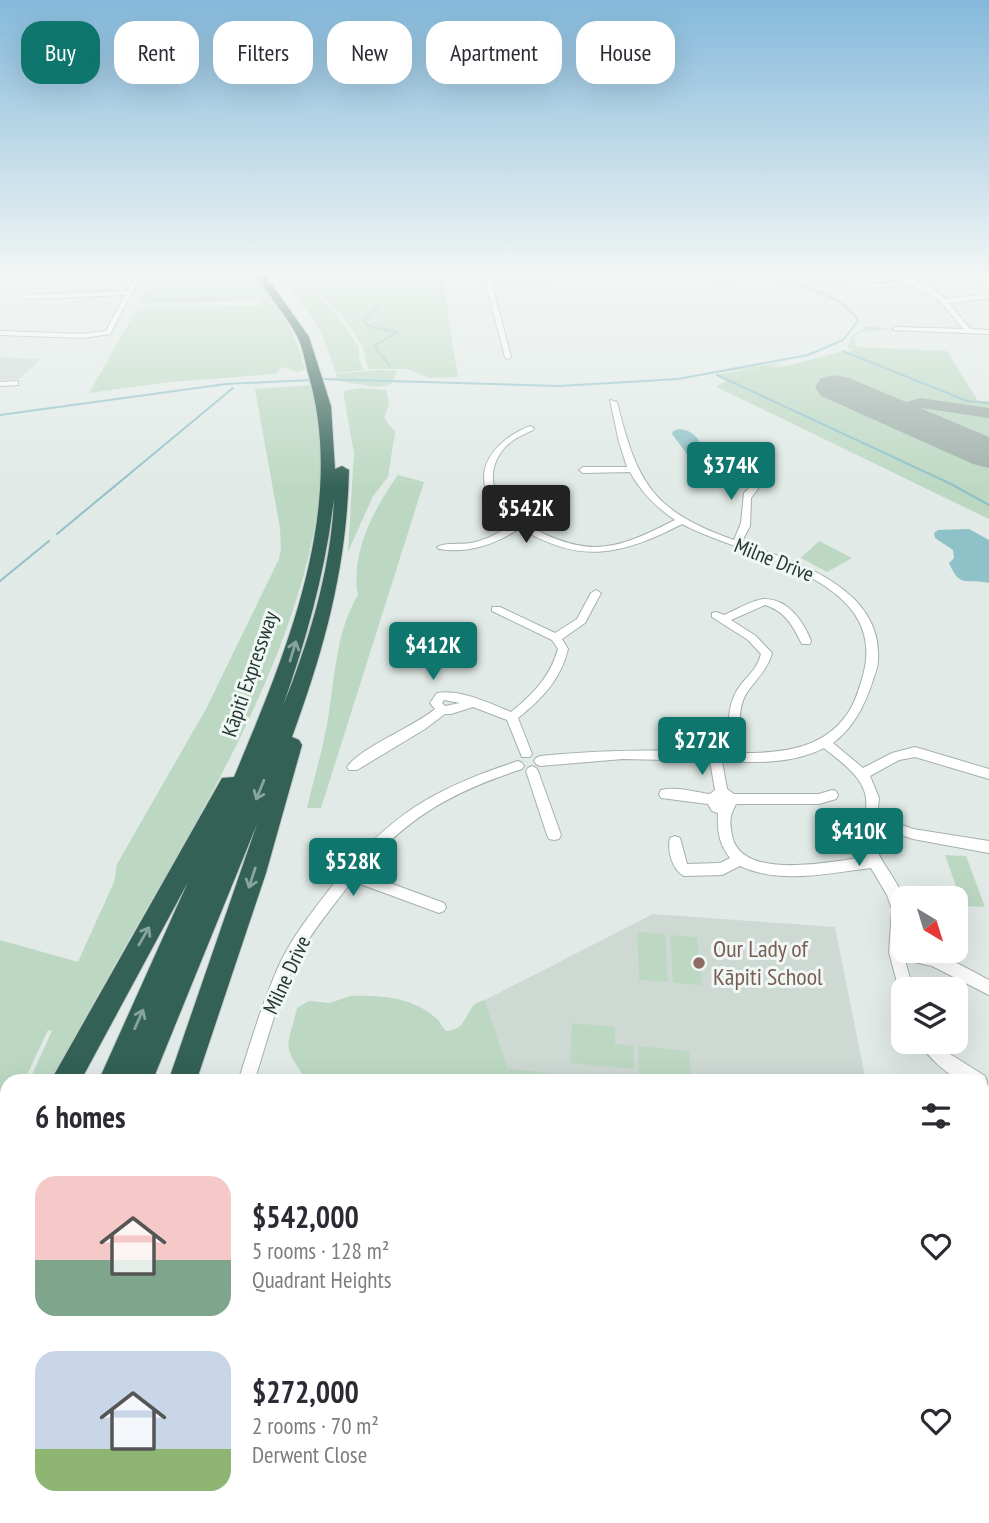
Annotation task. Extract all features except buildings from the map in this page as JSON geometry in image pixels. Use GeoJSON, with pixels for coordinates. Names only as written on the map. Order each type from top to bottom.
{"type":"FeatureCollection","features":[{"type":"Feature","properties":{"kind":"highway","name":"Kāpiti Expressway"},"geometry":{"type":"LineString","coordinates":[[141,1074],[282,738],[326,601],[339,531],[342,488],[341,435],[328,386],[306,347]]}},
{"type":"Feature","properties":{"kind":"highway"},"geometry":{"type":"LineString","coordinates":[[319,347],[322,354]]}},
{"type":"Feature","properties":{"kind":"highway","name":"Kāpiti Expressway"},"geometry":{"type":"LineString","coordinates":[[115,1074],[258,748],[308,602],[323,534],[328,489],[328,386]]}},
{"type":"Feature","properties":{"kind":"highway"},"geometry":{"type":"LineString","coordinates":[[185,1074],[254,873],[296,731],[306,670]]}},
{"type":"Feature","properties":{"kind":"highway"},"geometry":{"type":"LineString","coordinates":[[68,1074],[279,692]]}},
{"type":"Feature","properties":{"kind":"street"},"geometry":{"type":"LineString","coordinates":[[506,347],[508,357]]}},
{"type":"Feature","properties":{"kind":"street"},"geometry":{"type":"LineString","coordinates":[[0,384],[15,383]]}},
{"type":"Feature","properties":{"kind":"street","name":"Milne Drive"},"geometry":{"type":"LineString","coordinates":[[249,1074],[280,981],[295,948],[349,874],[387,832],[430,801],[483,776],[529,763],[588,755],[777,756],[805,751],[825,743],[846,724],[863,696],[873,658],[868,630],[850,603],[825,581],[788,561],[736,544],[682,520],[651,497],[631,469],[613,402]]}},
{"type":"Feature","properties":{"kind":"street"},"geometry":{"type":"LineString","coordinates":[[530,428],[497,451],[488,474],[492,494],[498,504],[519,524],[552,540],[594,550],[633,543],[682,520]]}},
{"type":"Feature","properties":{"kind":"street"},"geometry":{"type":"LineString","coordinates":[[583,470],[631,469]]}},
{"type":"Feature","properties":{"kind":"street"},"geometry":{"type":"LineString","coordinates":[[736,544],[746,524],[747,492],[756,486]]}},
{"type":"Feature","properties":{"kind":"street"},"geometry":{"type":"LineString","coordinates":[[442,547],[458,548],[492,542],[519,524]]}},
{"type":"Feature","properties":{"kind":"street"},"geometry":{"type":"LineString","coordinates":[[556,638],[581,621],[596,593]]}},
{"type":"Feature","properties":{"kind":"street"},"geometry":{"type":"LineString","coordinates":[[738,756],[735,713],[737,698],[765,665],[767,653],[752,638],[720,617],[764,602],[772,603],[792,616],[806,640]]}},
{"type":"Feature","properties":{"kind":"street"},"geometry":{"type":"LineString","coordinates":[[496,608],[556,638],[563,649],[560,663],[550,682],[512,717]]}},
{"type":"Feature","properties":{"kind":"street"},"geometry":{"type":"LineString","coordinates":[[354,767],[368,756],[418,729],[442,710],[436,703],[441,696],[455,696],[470,704],[512,717]]}},
{"type":"Feature","properties":{"kind":"street"},"geometry":{"type":"LineString","coordinates":[[512,717],[554,835]]}},
{"type":"Feature","properties":{"kind":"street"},"geometry":{"type":"LineString","coordinates":[[825,743],[863,774],[872,790],[874,802],[867,845],[891,886]]}},
{"type":"Feature","properties":{"kind":"street"},"geometry":{"type":"LineString","coordinates":[[863,774],[897,756],[915,752],[989,774]]}},
{"type":"Feature","properties":{"kind":"street"},"geometry":{"type":"LineString","coordinates":[[715,755],[725,836],[729,848],[739,860],[760,870],[875,862]]}},
{"type":"Feature","properties":{"kind":"street"},"geometry":{"type":"LineString","coordinates":[[665,794],[722,800],[819,799],[832,796]]}},
{"type":"Feature","properties":{"kind":"street"},"geometry":{"type":"LineString","coordinates":[[870,819],[913,834],[989,846]]}},
{"type":"Feature","properties":{"kind":"street"},"geometry":{"type":"LineString","coordinates":[[675,842],[680,865],[684,870],[722,869],[739,860]]}},
{"type":"Feature","properties":{"kind":"street"},"geometry":{"type":"LineString","coordinates":[[349,874],[439,907]]}},
{"type":"Feature","properties":{"kind":"street"},"geometry":{"type":"LineString","coordinates":[[941,963],[989,988]]}},
{"type":"Feature","properties":{"kind":"street"},"geometry":{"type":"LineString","coordinates":[[939,1054],[967,1074]]}},
{"type":"Feature","properties":{"kind":"shaded area"},"geometry":{"type":"Polygon","coordinates":[[[844,351],[970,401],[989,402],[989,519],[717,387],[720,383],[844,351]]]}},
{"type":"Feature","properties":{"kind":"shaded area"},"geometry":{"type":"Polygon","coordinates":[[[0,357],[41,359],[19,379],[0,380],[0,357]]]}},
{"type":"Feature","properties":{"kind":"shaded area","name":"Our Lady of Kāpiti School"},"geometry":{"type":"Polygon","coordinates":[[[653,914],[835,927],[865,1074],[510,1074],[485,1000],[653,914]]]}},
{"type":"Feature","properties":{"kind":"green space"},"geometry":{"type":"Polygon","coordinates":[[[115,347],[298,347],[305,370],[298,372],[282,367],[275,374],[170,382],[89,393],[115,347]]]}},
{"type":"Feature","properties":{"kind":"green space"},"geometry":{"type":"Polygon","coordinates":[[[327,347],[358,347],[359,360],[364,370],[336,373],[327,347]]]}},
{"type":"Feature","properties":{"kind":"green space"},"geometry":{"type":"Polygon","coordinates":[[[453,347],[458,377],[429,378],[407,369],[369,369],[363,348],[453,347]]]}},
{"type":"Feature","properties":{"kind":"green space"},"geometry":{"type":"Polygon","coordinates":[[[847,347],[947,351],[978,401],[989,402],[989,441],[847,381],[821,393],[835,398],[832,401],[849,408],[855,407],[989,466],[989,519],[717,387],[726,381],[715,375],[758,368],[714,373],[777,363],[780,364],[768,367],[787,366],[853,351],[847,347]]]}},
{"type":"Feature","properties":{"kind":"green space"},"geometry":{"type":"Polygon","coordinates":[[[397,371],[391,384],[378,387],[338,381],[346,379],[337,378],[336,374],[397,371]]]}},
{"type":"Feature","properties":{"kind":"green space"},"geometry":{"type":"Polygon","coordinates":[[[313,385],[321,450],[316,518],[300,587],[276,658],[212,793],[54,1074],[32,1074],[52,1031],[48,1030],[27,1074],[0,1074],[0,940],[78,962],[114,882],[117,864],[206,709],[279,559],[280,528],[255,389],[313,385]]]}},
{"type":"Feature","properties":{"kind":"green space"},"geometry":{"type":"Polygon","coordinates":[[[362,388],[386,390],[389,404],[384,418],[395,432],[388,477],[373,496],[348,552],[354,453],[343,391],[362,388]]]}},
{"type":"Feature","properties":{"kind":"green space"},"geometry":{"type":"Polygon","coordinates":[[[398,475],[424,482],[321,808],[307,808],[326,730],[344,626],[358,595],[356,579],[361,548],[380,502],[398,475]]]}},
{"type":"Feature","properties":{"kind":"green space"},"geometry":{"type":"Polygon","coordinates":[[[819,541],[852,558],[827,572],[801,558],[819,541]]]}},
{"type":"Feature","properties":{"kind":"green space"},"geometry":{"type":"Polygon","coordinates":[[[945,855],[966,856],[985,907],[968,906],[968,886],[956,886],[945,855]]]}},
{"type":"Feature","properties":{"kind":"green space"},"geometry":{"type":"Polygon","coordinates":[[[637,932],[665,934],[668,982],[639,980],[637,932]]]}},
{"type":"Feature","properties":{"kind":"green space"},"geometry":{"type":"Polygon","coordinates":[[[670,935],[697,937],[702,985],[673,983],[670,935]]]}},
{"type":"Feature","properties":{"kind":"green space"},"geometry":{"type":"Polygon","coordinates":[[[350,996],[396,999],[427,1011],[446,1031],[457,1028],[474,1005],[485,1000],[508,1069],[560,1074],[303,1074],[289,1046],[297,1008],[309,1001],[330,1003],[350,996]]]}},
{"type":"Feature","properties":{"kind":"green space"},"geometry":{"type":"Polygon","coordinates":[[[572,1023],[615,1027],[615,1044],[633,1046],[634,1069],[570,1063],[572,1023]]]}},
{"type":"Feature","properties":{"kind":"green space"},"geometry":{"type":"Polygon","coordinates":[[[638,1046],[689,1051],[691,1074],[639,1074],[638,1046]]]}},
{"type":"Feature","properties":{"kind":"water"},"geometry":{"type":"Polygon","coordinates":[[[679,429],[694,435],[706,456],[734,474],[707,477],[702,474],[672,434],[679,429]]]}},
{"type":"Feature","properties":{"kind":"water"},"geometry":{"type":"Polygon","coordinates":[[[969,529],[989,540],[989,583],[965,581],[957,576],[949,563],[954,558],[953,550],[935,538],[934,533],[938,530],[969,529]]]}},
{"type":"Feature","properties":{"kind":"waterway"},"geometry":{"type":"LineString","coordinates":[[375,347],[390,366]]}},
{"type":"Feature","properties":{"kind":"waterway"},"geometry":{"type":"LineString","coordinates":[[321,379],[559,386],[678,379],[808,355],[826,347]]}},
{"type":"Feature","properties":{"kind":"waterway"},"geometry":{"type":"LineString","coordinates":[[843,351],[967,401],[989,403]]}},
{"type":"Feature","properties":{"kind":"waterway"},"geometry":{"type":"LineString","coordinates":[[717,375],[951,484],[989,505]]}},
{"type":"Feature","properties":{"kind":"waterway"},"geometry":{"type":"LineString","coordinates":[[0,415],[226,384],[311,380]]}},
{"type":"Feature","properties":{"kind":"waterway"},"geometry":{"type":"LineString","coordinates":[[57,534],[233,388]]}},
{"type":"Feature","properties":{"kind":"waterway"},"geometry":{"type":"LineString","coordinates":[[0,581],[49,541]]}},
{"type":"Feature","properties":{"kind":"taxiway"},"geometry":{"type":"LineString","coordinates":[[893,412],[920,403],[989,413]]}},
{"type":"Feature","properties":{"kind":"runway"},"geometry":{"type":"LineString","coordinates":[[835,387],[989,454]]}},
{"type":"Feature","properties":{"kind":"place","name":"Our Lady of Kāpiti School"},"geometry":{"type":"Point","coordinates":[699,963]}}]}
